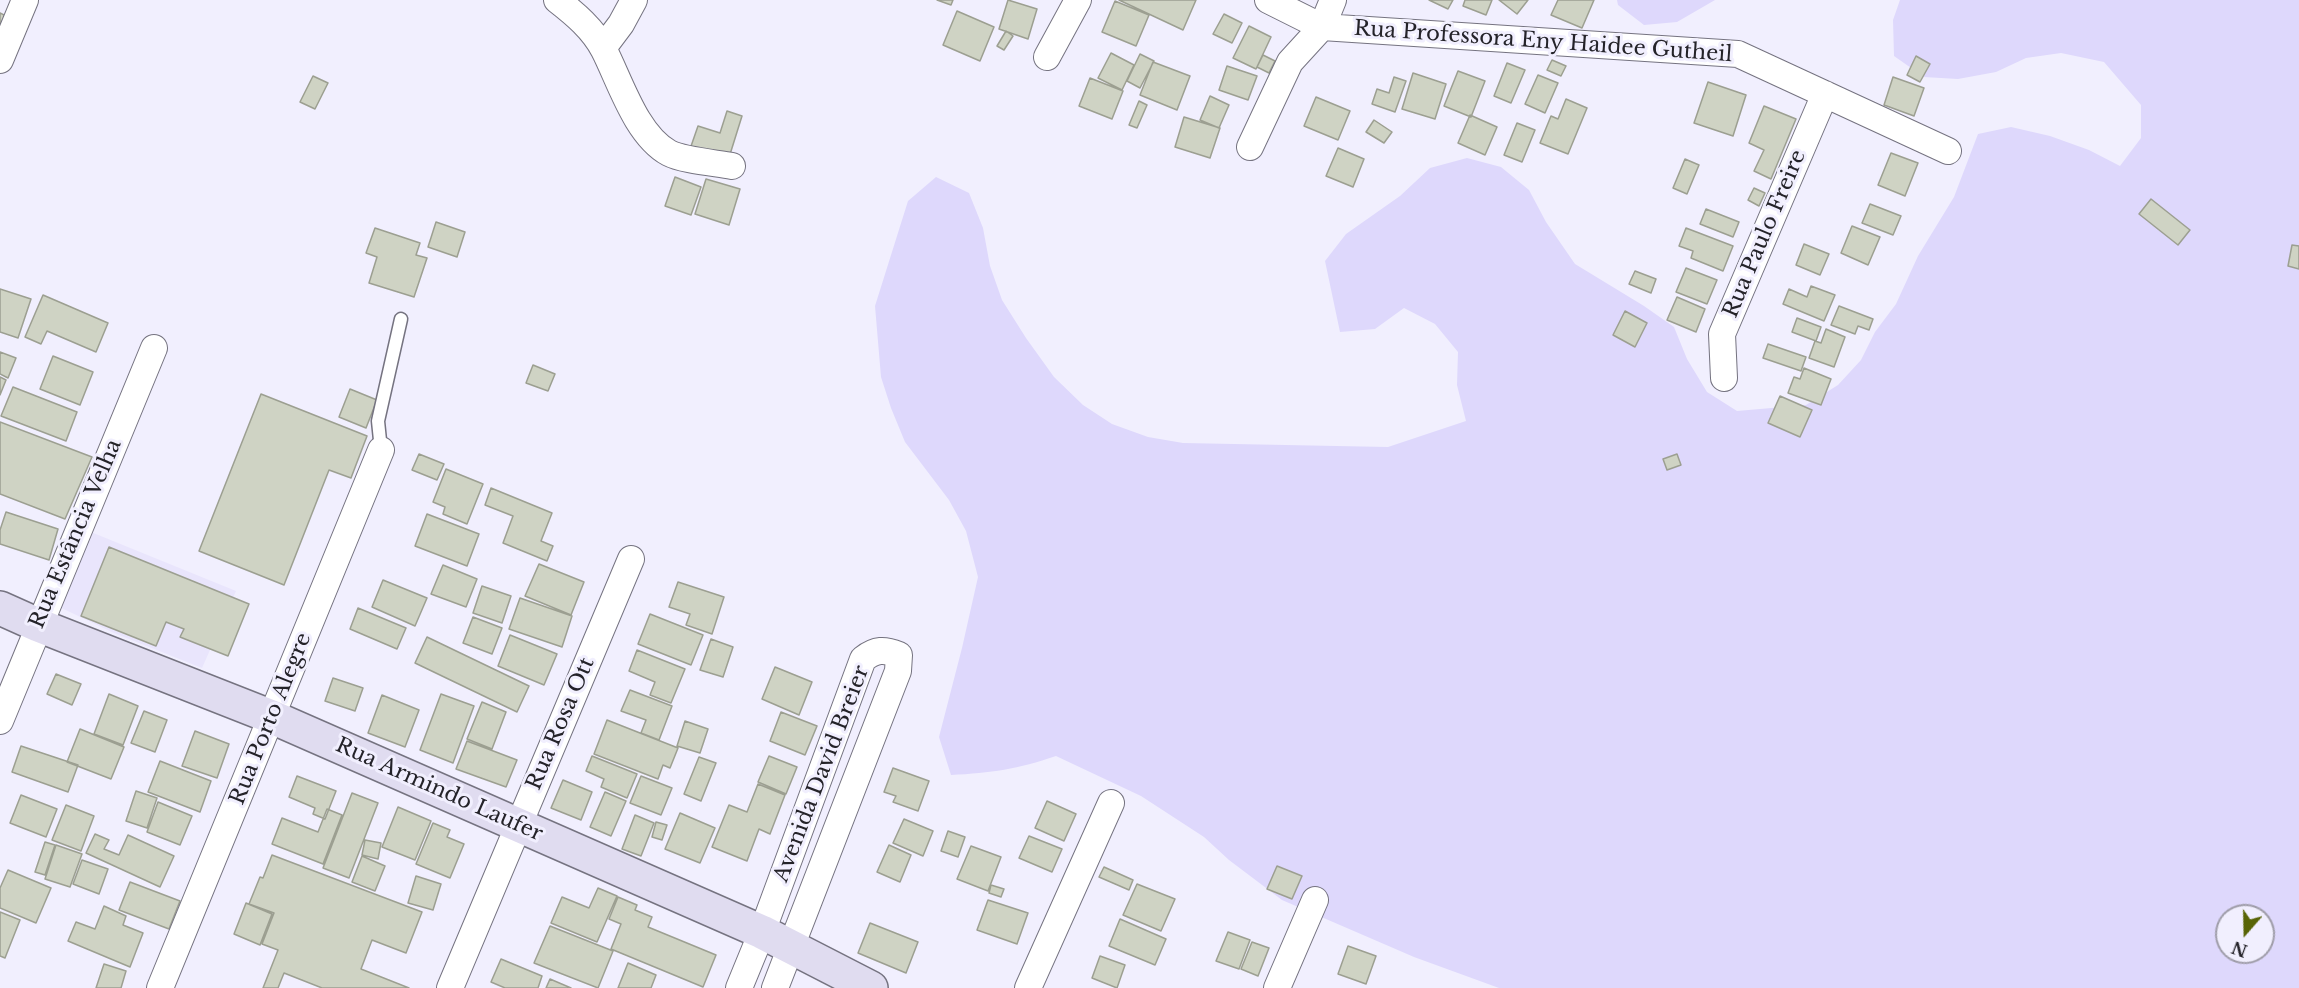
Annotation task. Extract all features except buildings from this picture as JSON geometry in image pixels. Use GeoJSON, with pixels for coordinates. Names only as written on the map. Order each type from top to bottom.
{"type":"FeatureCollection","features":[{"type":"Feature","properties":{"kind":"street"},"geometry":{"type":"LineString","coordinates":[[0,60],[25,0]]}},
{"type":"Feature","properties":{"kind":"street"},"geometry":{"type":"LineString","coordinates":[[557,0],[580,18],[603,48],[628,103],[655,143],[671,154],[732,166]]}},
{"type":"Feature","properties":{"kind":"street"},"geometry":{"type":"LineString","coordinates":[[603,48],[621,24],[634,0]]}},
{"type":"Feature","properties":{"kind":"street"},"geometry":{"type":"LineString","coordinates":[[1047,57],[1078,0]]}},
{"type":"Feature","properties":{"kind":"street","name":"Rua Professora Eny Haidee Gutheil"},"geometry":{"type":"LineString","coordinates":[[1268,0],[1322,27],[1738,54],[1948,151]]}},
{"type":"Feature","properties":{"kind":"street"},"geometry":{"type":"LineString","coordinates":[[1250,147],[1290,62],[1322,27],[1333,0]]}},
{"type":"Feature","properties":{"kind":"street","name":"Rua Paulo Freire"},"geometry":{"type":"LineString","coordinates":[[1724,378],[1722,334],[1825,94]]}},
{"type":"Feature","properties":{"kind":"street","name":"Rua Estância Velha"},"geometry":{"type":"LineString","coordinates":[[0,721],[154,348]]}},
{"type":"Feature","properties":{"kind":"street","name":"Rua Porto Alegre"},"geometry":{"type":"LineString","coordinates":[[160,988],[381,450]]}},
{"type":"Feature","properties":{"kind":"street","name":"Rua Rosa Ott"},"geometry":{"type":"LineString","coordinates":[[450,988],[631,560]]}},
{"type":"Feature","properties":{"kind":"street","name":"Rua Armindo Laufer"},"geometry":{"type":"LineString","coordinates":[[0,608],[273,717],[762,932],[871,988]]}},
{"type":"Feature","properties":{"kind":"street","name":"Avenida David Breier"},"geometry":{"type":"LineString","coordinates":[[739,988],[762,932],[862,659],[874,651],[886,650],[899,655],[898,671],[775,988]]}},
{"type":"Feature","properties":{"kind":"street"},"geometry":{"type":"LineString","coordinates":[[1028,988],[1111,802]]}},
{"type":"Feature","properties":{"kind":"street"},"geometry":{"type":"LineString","coordinates":[[1277,988],[1315,900]]}},
{"type":"Feature","properties":{"kind":"lane"},"geometry":{"type":"LineString","coordinates":[[381,450],[378,421],[401,319]]}},
{"type":"Feature","properties":{"kind":"shaded area"},"geometry":{"type":"Polygon","coordinates":[[[1617,0],[1715,0],[1677,22],[1644,25],[1618,5],[1617,0]]]}},
{"type":"Feature","properties":{"kind":"shaded area"},"geometry":{"type":"Polygon","coordinates":[[[1900,0],[2299,0],[2299,988],[1499,988],[1414,957],[1282,900],[1229,860],[1204,837],[1141,796],[1056,756],[1004,770],[951,775],[939,737],[978,577],[966,531],[949,500],[905,442],[891,408],[881,377],[875,306],[908,201],[936,177],[969,193],[983,228],[990,266],[1002,300],[1054,377],[1083,405],[1112,424],[1148,437],[1183,443],[1388,447],[1466,421],[1457,385],[1458,352],[1435,324],[1404,308],[1375,329],[1340,332],[1325,261],[1346,234],[1400,196],[1430,168],[1467,158],[1501,167],[1529,190],[1546,222],[1575,264],[1674,327],[1687,359],[1707,392],[1737,411],[1806,405],[1838,385],[1861,360],[1875,332],[1896,304],[1918,256],[1954,197],[1978,134],[2011,127],[2050,136],[2089,150],[2120,166],[2141,138],[2141,105],[2104,62],[2061,53],[2026,58],[1996,72],[1958,79],[1924,77],[1894,56],[1893,20],[1900,0]]]}},
{"type":"Feature","properties":{"kind":"shaded area"},"geometry":{"type":"Polygon","coordinates":[[[86,530],[236,591],[202,668],[114,633],[51,603],[86,530]]]}}]}
